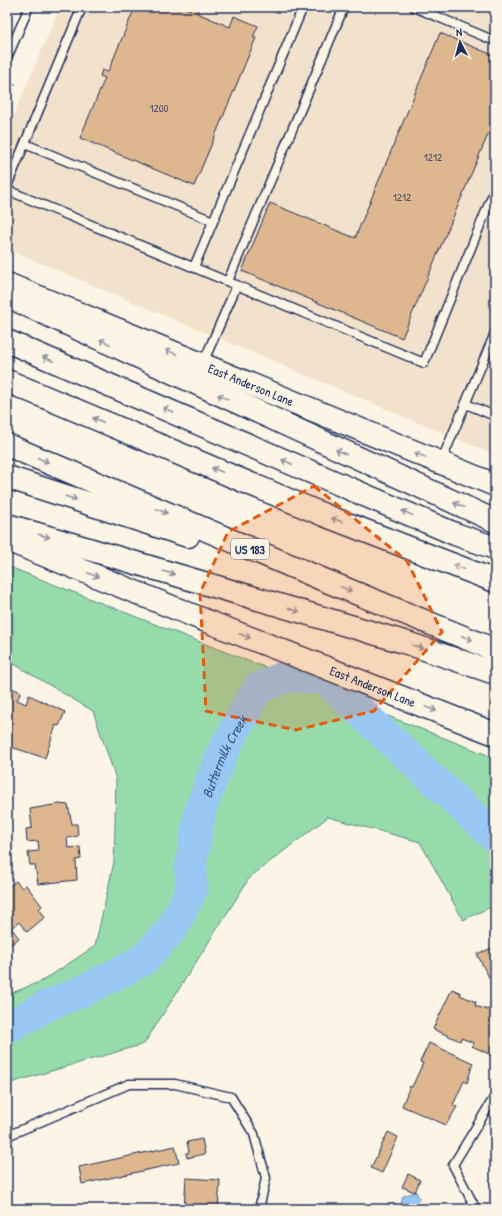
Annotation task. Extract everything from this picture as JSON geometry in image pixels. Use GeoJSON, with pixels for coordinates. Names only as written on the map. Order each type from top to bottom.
{"type":"FeatureCollection","features":[{"type":"Feature","properties":{"kind":"main road","name":"East Anderson Lane"},"geometry":{"type":"LineString","coordinates":[[7,284],[495,485]]}},
{"type":"Feature","properties":{"kind":"main road"},"geometry":{"type":"LineString","coordinates":[[7,296],[495,521]]}},
{"type":"Feature","properties":{"kind":"main road"},"geometry":{"type":"LineString","coordinates":[[7,341],[455,534],[495,548]]}},
{"type":"Feature","properties":{"kind":"main road"},"geometry":{"type":"LineString","coordinates":[[7,381],[324,515],[495,581]]}},
{"type":"Feature","properties":{"kind":"main road","name":"US 183"},"geometry":{"type":"LineString","coordinates":[[7,444],[324,580],[495,650]]}},
{"type":"Feature","properties":{"kind":"main road"},"geometry":{"type":"LineString","coordinates":[[7,477],[324,580]]}},
{"type":"Feature","properties":{"kind":"main road"},"geometry":{"type":"LineString","coordinates":[[7,525],[404,642],[495,673]]}},
{"type":"Feature","properties":{"kind":"main road","name":"East Anderson Lane"},"geometry":{"type":"LineString","coordinates":[[7,540],[209,622],[495,734]]}},
{"type":"Feature","properties":{"kind":"lane"},"geometry":{"type":"LineString","coordinates":[[7,58],[29,7]]}},
{"type":"Feature","properties":{"kind":"lane"},"geometry":{"type":"LineString","coordinates":[[7,186],[82,7]]}},
{"type":"Feature","properties":{"kind":"lane"},"geometry":{"type":"LineString","coordinates":[[194,267],[303,7]]}},
{"type":"Feature","properties":{"kind":"lane"},"geometry":{"type":"LineString","coordinates":[[228,281],[344,7]]}},
{"type":"Feature","properties":{"kind":"lane"},"geometry":{"type":"LineString","coordinates":[[414,7],[495,40]]}},
{"type":"Feature","properties":{"kind":"lane"},"geometry":{"type":"LineString","coordinates":[[25,144],[213,221]]}},
{"type":"Feature","properties":{"kind":"lane"},"geometry":{"type":"LineString","coordinates":[[7,190],[424,363],[495,189]]}},
{"type":"Feature","properties":{"kind":"lane"},"geometry":{"type":"LineString","coordinates":[[203,365],[237,285]]}},
{"type":"Feature","properties":{"kind":"lane"},"geometry":{"type":"LineString","coordinates":[[441,463],[495,334]]}},
{"type":"Feature","properties":{"kind":"lane"},"geometry":{"type":"LineString","coordinates":[[466,404],[495,416]]}},
{"type":"Feature","properties":{"kind":"lane"},"geometry":{"type":"LineString","coordinates":[[7,1136],[129,1084],[175,1084],[231,1097],[254,1134],[266,1178],[259,1209]]}},
{"type":"Feature","properties":{"kind":"lane"},"geometry":{"type":"LineString","coordinates":[[476,1209],[453,1165],[495,1096]]}},
{"type":"Feature","properties":{"kind":"path"},"geometry":{"type":"LineString","coordinates":[[7,97],[9,98],[15,83]]}},
{"type":"Feature","properties":{"kind":"highlighted area"},"geometry":{"type":"Polygon","coordinates":[[[314,486],[407,561],[442,632],[374,711],[296,730],[206,711],[200,593],[228,532],[314,486]]]}},
{"type":"Feature","properties":{"kind":"shaded area"},"geometry":{"type":"Polygon","coordinates":[[[60,7],[495,7],[495,455],[7,249],[7,131],[60,7]]]}},
{"type":"Feature","properties":{"kind":"green space"},"geometry":{"type":"Polygon","coordinates":[[[7,566],[495,758],[495,905],[463,920],[420,842],[328,817],[250,877],[144,1044],[7,1084],[7,995],[44,980],[95,946],[114,862],[116,779],[93,711],[9,661],[7,657],[7,566]]]}},
{"type":"Feature","properties":{"kind":"water"},"geometry":{"type":"Polygon","coordinates":[[[416,1192],[420,1199],[415,1203],[415,1209],[400,1209],[403,1196],[416,1192]]]}},
{"type":"Feature","properties":{"kind":"building"},"geometry":{"type":"Polygon","coordinates":[[[135,7],[183,7],[190,10],[192,7],[198,7],[197,13],[230,27],[234,16],[258,26],[253,37],[256,38],[194,186],[80,138],[105,78],[100,76],[102,70],[108,72],[135,7]]]}},
{"type":"Feature","properties":{"kind":"building"},"geometry":{"type":"Polygon","coordinates":[[[440,33],[495,56],[495,118],[402,338],[242,271],[270,203],[355,238],[440,33]]]}},
{"type":"Feature","properties":{"kind":"building"},"geometry":{"type":"Polygon","coordinates":[[[9,687],[21,692],[17,700],[26,704],[29,695],[65,712],[59,726],[56,725],[45,758],[8,746],[12,736],[7,734],[7,688],[9,687]]]}},
{"type":"Feature","properties":{"kind":"building"},"geometry":{"type":"Polygon","coordinates":[[[59,804],[68,805],[72,824],[77,824],[78,836],[67,838],[68,848],[80,847],[81,859],[76,860],[77,880],[38,884],[35,865],[30,865],[28,852],[39,851],[38,841],[27,842],[26,829],[32,828],[30,809],[59,804]]]}},
{"type":"Feature","properties":{"kind":"building"},"geometry":{"type":"Polygon","coordinates":[[[16,881],[22,888],[26,885],[42,906],[39,909],[45,917],[27,932],[19,922],[11,928],[19,938],[7,948],[7,888],[16,881]]]}},
{"type":"Feature","properties":{"kind":"building"},"geometry":{"type":"Polygon","coordinates":[[[495,947],[495,989],[477,954],[495,947]]]}},
{"type":"Feature","properties":{"kind":"building"},"geometry":{"type":"Polygon","coordinates":[[[452,989],[461,993],[460,995],[476,1002],[475,1006],[488,1010],[490,1007],[495,1010],[495,1059],[490,1056],[491,1055],[472,1046],[474,1043],[461,1038],[460,1041],[433,1029],[452,989]]]}},
{"type":"Feature","properties":{"kind":"building"},"geometry":{"type":"Polygon","coordinates":[[[429,1043],[473,1063],[467,1083],[464,1081],[453,1105],[457,1107],[446,1125],[402,1106],[410,1086],[412,1087],[423,1063],[420,1062],[429,1043]]]}},
{"type":"Feature","properties":{"kind":"building"},"geometry":{"type":"Polygon","coordinates":[[[388,1132],[398,1137],[382,1173],[371,1168],[388,1132]]]}},
{"type":"Feature","properties":{"kind":"building"},"geometry":{"type":"Polygon","coordinates":[[[202,1139],[205,1154],[187,1158],[186,1153],[189,1152],[187,1142],[202,1139]]]}},
{"type":"Feature","properties":{"kind":"building"},"geometry":{"type":"Polygon","coordinates":[[[175,1146],[179,1163],[82,1184],[79,1167],[175,1146]]]}},
{"type":"Feature","properties":{"kind":"building"},"geometry":{"type":"Polygon","coordinates":[[[408,1174],[420,1180],[415,1192],[402,1187],[408,1174]]]}},
{"type":"Feature","properties":{"kind":"building"},"geometry":{"type":"Polygon","coordinates":[[[186,1178],[220,1180],[218,1209],[184,1209],[186,1178]]]}},
{"type":"Feature","properties":{"kind":"waterway","name":"Buttermilk Creek"},"geometry":{"type":"LineString","coordinates":[[7,1028],[46,1006],[83,991],[142,961],[172,929],[192,889],[190,869],[201,808],[222,753],[258,688],[287,676],[325,679],[495,837]]}}]}
